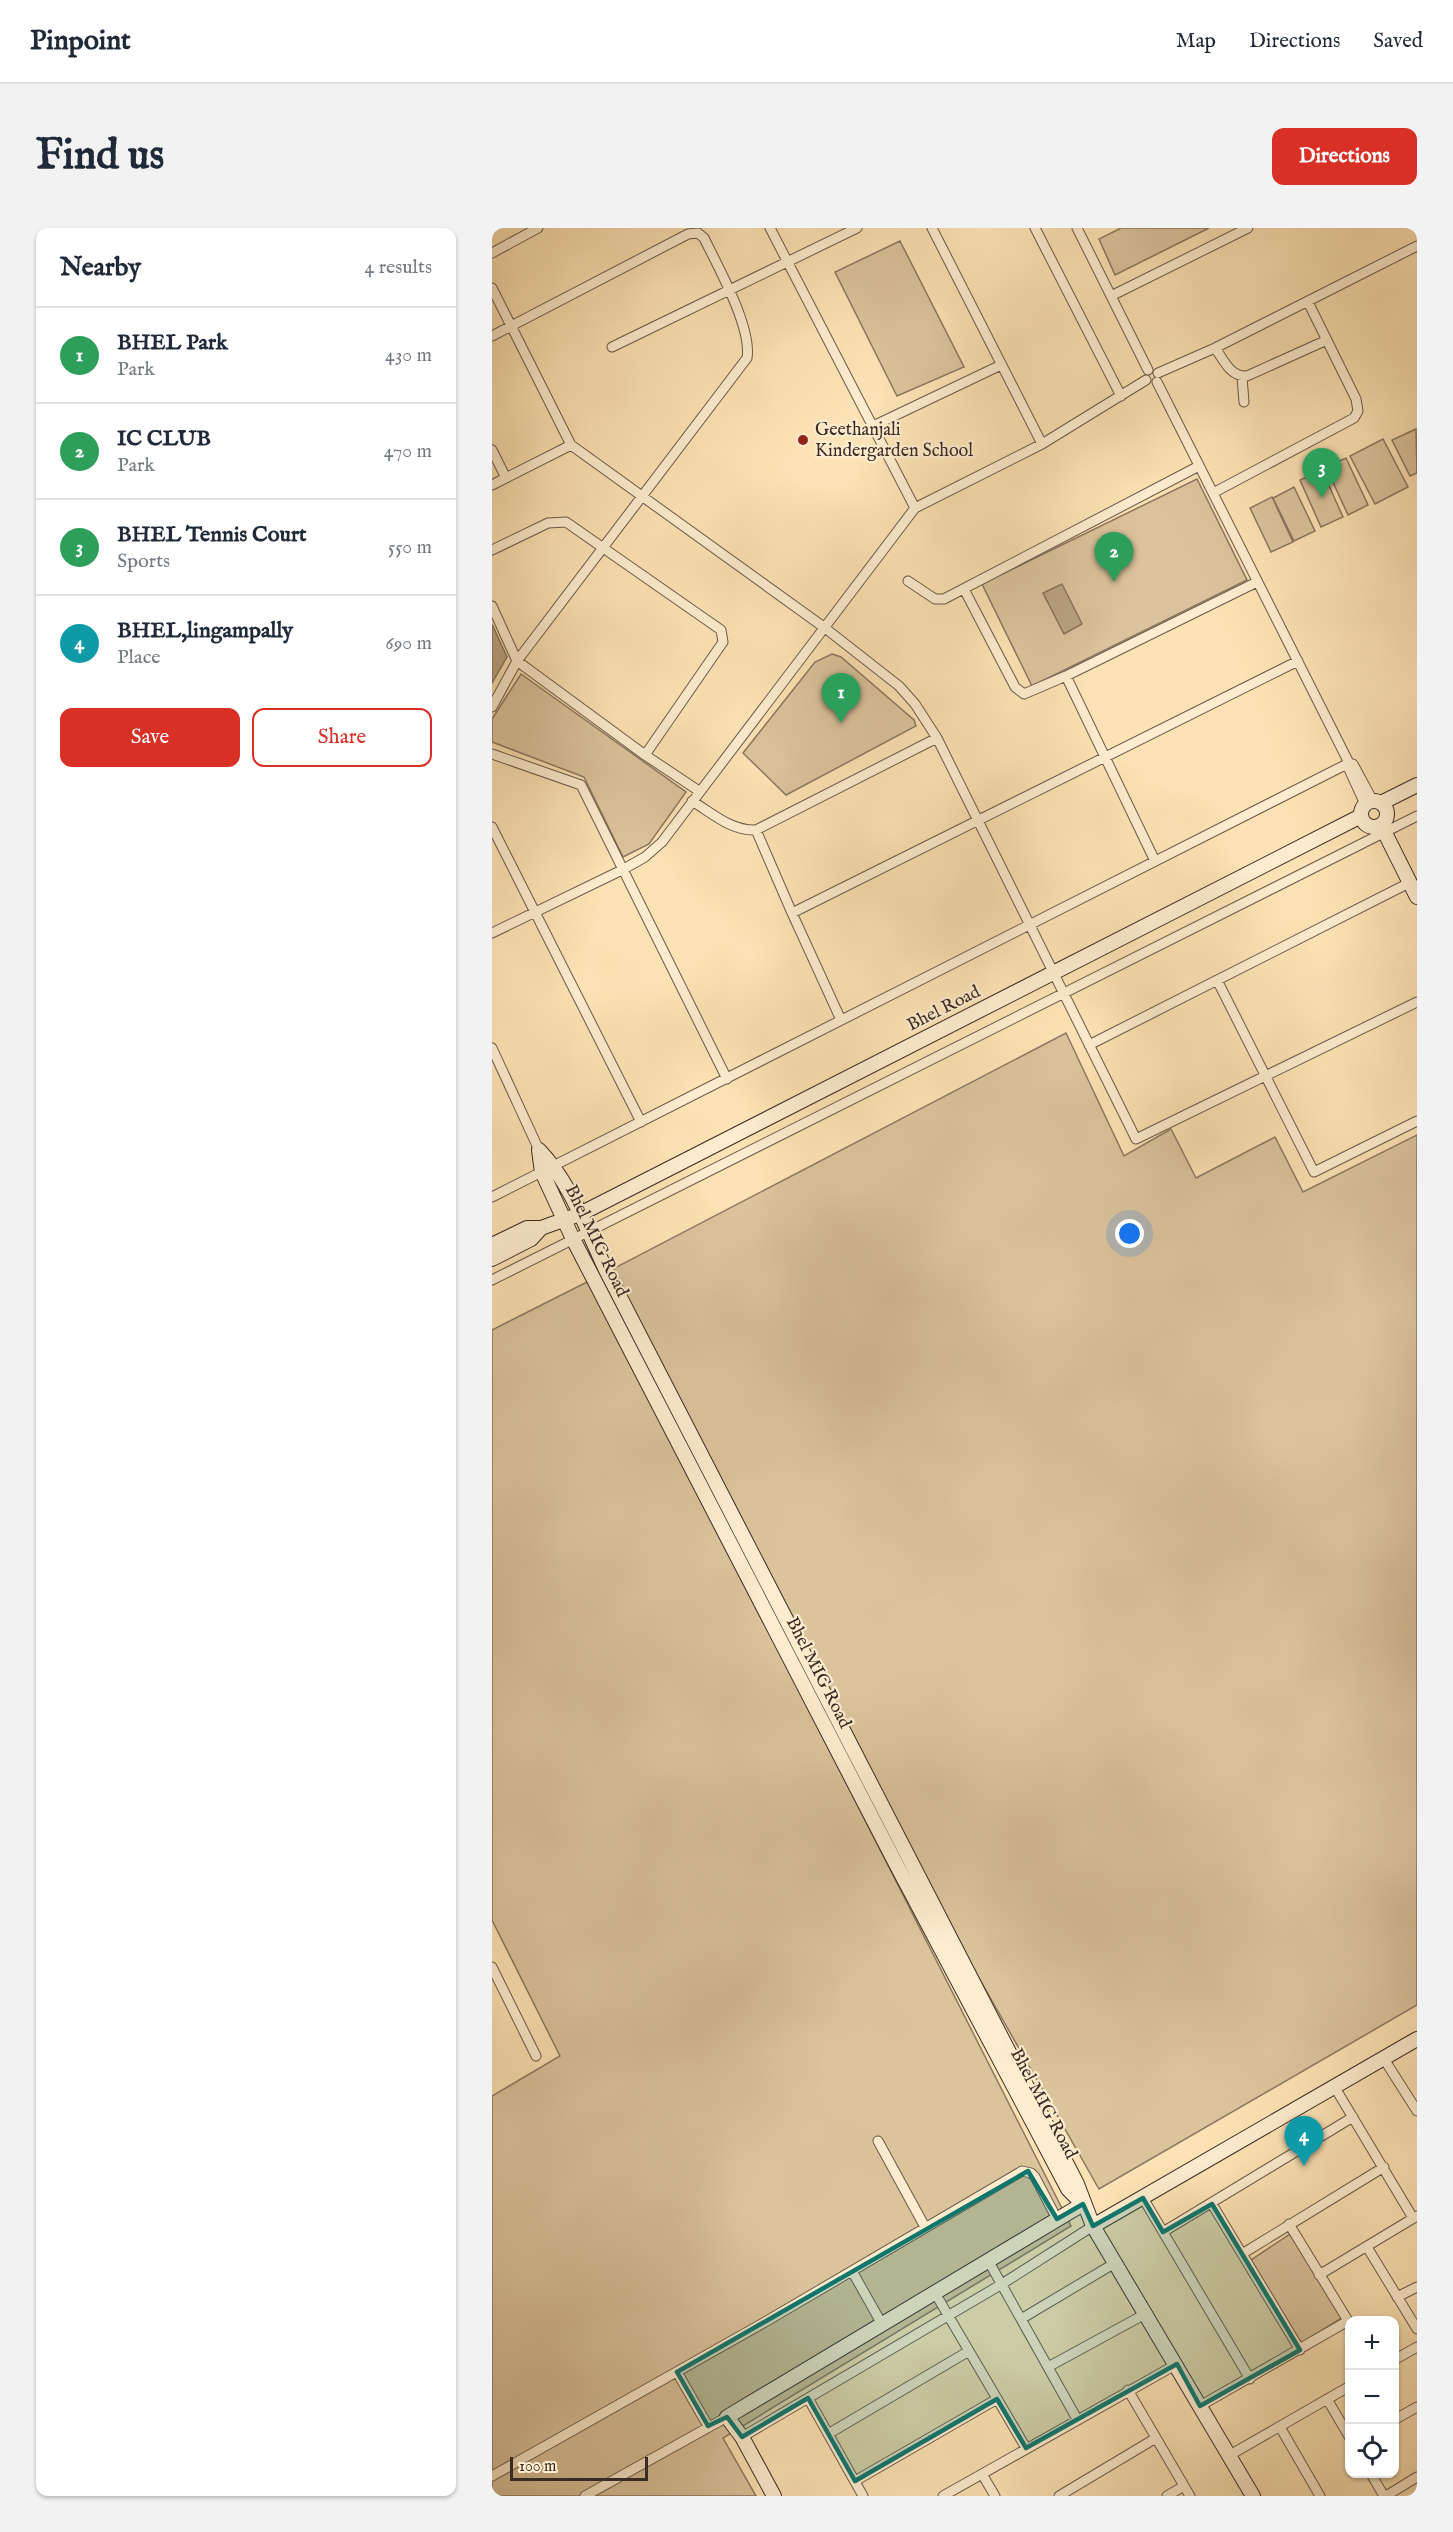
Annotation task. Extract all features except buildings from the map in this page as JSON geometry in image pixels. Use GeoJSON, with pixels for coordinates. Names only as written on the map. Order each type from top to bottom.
{"type":"FeatureCollection","features":[{"type":"Feature","properties":{"kind":"street"},"geometry":{"type":"LineString","coordinates":[[492,252],[538,228]]}},
{"type":"Feature","properties":{"kind":"street"},"geometry":{"type":"LineString","coordinates":[[770,228],[915,508]]}},
{"type":"Feature","properties":{"kind":"street"},"geometry":{"type":"LineString","coordinates":[[612,347],[857,228]]}},
{"type":"Feature","properties":{"kind":"street"},"geometry":{"type":"LineString","coordinates":[[932,228],[1041,444]]}},
{"type":"Feature","properties":{"kind":"street"},"geometry":{"type":"LineString","coordinates":[[1035,228],[1121,396]]}},
{"type":"Feature","properties":{"kind":"street"},"geometry":{"type":"LineString","coordinates":[[1077,228],[1148,370]]}},
{"type":"Feature","properties":{"kind":"street"},"geometry":{"type":"LineString","coordinates":[[1111,296],[1248,228]]}},
{"type":"Feature","properties":{"kind":"street"},"geometry":{"type":"LineString","coordinates":[[492,336],[688,234],[698,233],[704,238],[748,339],[747,358],[517,661],[492,707]]}},
{"type":"Feature","properties":{"kind":"street"},"geometry":{"type":"LineString","coordinates":[[1148,370],[1144,376],[1150,384],[1158,377],[1417,246]]}},
{"type":"Feature","properties":{"kind":"street"},"geometry":{"type":"LineString","coordinates":[[492,288],[571,445],[825,628],[899,686],[915,704],[937,738],[1136,1139],[1417,1002]]}},
{"type":"Feature","properties":{"kind":"street"},"geometry":{"type":"LineString","coordinates":[[1213,493],[1354,418],[1358,411],[1356,399],[1308,302]]}},
{"type":"Feature","properties":{"kind":"street"},"geometry":{"type":"LineString","coordinates":[[1215,348],[1232,371],[1242,377],[1326,340]]}},
{"type":"Feature","properties":{"kind":"street"},"geometry":{"type":"LineString","coordinates":[[872,427],[1001,365]]}},
{"type":"Feature","properties":{"kind":"street"},"geometry":{"type":"LineString","coordinates":[[1148,370],[1155,370],[1199,466],[1349,763],[1348,767],[1370,806],[1387,814],[1382,828],[1417,897]]}},
{"type":"Feature","properties":{"kind":"street"},"geometry":{"type":"LineString","coordinates":[[1242,377],[1244,402]]}},
{"type":"Feature","properties":{"kind":"street"},"geometry":{"type":"LineString","coordinates":[[492,933],[535,910],[622,870],[662,842],[915,508],[1041,444],[1146,381]]}},
{"type":"Feature","properties":{"kind":"street"},"geometry":{"type":"LineString","coordinates":[[492,485],[571,445]]}},
{"type":"Feature","properties":{"kind":"street"},"geometry":{"type":"LineString","coordinates":[[492,450],[506,478]]}},
{"type":"Feature","properties":{"kind":"street"},"geometry":{"type":"LineString","coordinates":[[908,581],[939,599],[964,589],[1199,466]]}},
{"type":"Feature","properties":{"kind":"street"},"geometry":{"type":"LineString","coordinates":[[492,550],[548,523],[560,521],[570,524],[721,630],[724,636],[723,642],[645,755]]}},
{"type":"Feature","properties":{"kind":"street"},"geometry":{"type":"LineString","coordinates":[[964,589],[1015,687],[1024,694],[1066,676],[1257,582]]}},
{"type":"Feature","properties":{"kind":"street"},"geometry":{"type":"LineString","coordinates":[[492,606],[517,661],[645,755],[699,791]]}},
{"type":"Feature","properties":{"kind":"street"},"geometry":{"type":"LineString","coordinates":[[792,913],[1298,661]]}},
{"type":"Feature","properties":{"kind":"street"},"geometry":{"type":"LineString","coordinates":[[1066,676],[1155,861]]}},
{"type":"Feature","properties":{"kind":"street"},"geometry":{"type":"LineString","coordinates":[[692,801],[731,826],[756,830],[937,738]]}},
{"type":"Feature","properties":{"kind":"street"},"geometry":{"type":"LineString","coordinates":[[492,754],[580,785],[727,1078]]}},
{"type":"Feature","properties":{"kind":"street"},"geometry":{"type":"LineString","coordinates":[[492,1197],[1349,763]]}},
{"type":"Feature","properties":{"kind":"street","name":"Bhel Road"},"geometry":{"type":"LineString","coordinates":[[492,1245],[527,1228],[541,1228],[580,1214],[1054,973],[1370,806],[1417,785]]}},
{"type":"Feature","properties":{"kind":"street"},"geometry":{"type":"LineString","coordinates":[[1370,806],[1368,825],[1382,828]]}},
{"type":"Feature","properties":{"kind":"street"},"geometry":{"type":"LineString","coordinates":[[492,1280],[1064,993],[1382,828],[1417,816]]}},
{"type":"Feature","properties":{"kind":"street"},"geometry":{"type":"LineString","coordinates":[[492,827],[641,1122]]}},
{"type":"Feature","properties":{"kind":"street"},"geometry":{"type":"LineString","coordinates":[[756,830],[842,1020]]}},
{"type":"Feature","properties":{"kind":"street"},"geometry":{"type":"LineString","coordinates":[[1089,1045],[1409,883]]}},
{"type":"Feature","properties":{"kind":"street"},"geometry":{"type":"LineString","coordinates":[[1217,980],[1314,1172],[1417,1121]]}},
{"type":"Feature","properties":{"kind":"street","name":"Bhel MIG Road"},"geometry":{"type":"LineString","coordinates":[[492,1048],[548,1169],[573,1239],[895,1862],[1068,2189],[1083,2204]]}},
{"type":"Feature","properties":{"kind":"street","name":"Bhel MIG Road"},"geometry":{"type":"LineString","coordinates":[[548,1169],[580,1214],[1077,2184],[1083,2204],[1094,2226],[1253,2496]]}},
{"type":"Feature","properties":{"kind":"street","name":"Bhel Road"},"geometry":{"type":"LineString","coordinates":[[492,1258],[531,1239],[541,1228]]}},
{"type":"Feature","properties":{"kind":"street"},"geometry":{"type":"LineString","coordinates":[[492,1967],[536,2056]]}},
{"type":"Feature","properties":{"kind":"street"},"geometry":{"type":"LineString","coordinates":[[742,2437],[949,2316],[1094,2226],[1417,2039]]}},
{"type":"Feature","properties":{"kind":"street"},"geometry":{"type":"LineString","coordinates":[[1384,2059],[1417,2111]]}},
{"type":"Feature","properties":{"kind":"street"},"geometry":{"type":"LineString","coordinates":[[1319,2275],[1415,2217],[1334,2086]]}},
{"type":"Feature","properties":{"kind":"street"},"geometry":{"type":"LineString","coordinates":[[1163,2232],[1353,2117]]}},
{"type":"Feature","properties":{"kind":"street"},"geometry":{"type":"LineString","coordinates":[[878,2141],[926,2227]]}},
{"type":"Feature","properties":{"kind":"street"},"geometry":{"type":"LineString","coordinates":[[1242,2253],[1384,2167]]}},
{"type":"Feature","properties":{"kind":"street"},"geometry":{"type":"LineString","coordinates":[[492,2476],[677,2372],[1022,2171],[1031,2173],[1035,2177],[1057,2220]]}},
{"type":"Feature","properties":{"kind":"street"},"geometry":{"type":"LineString","coordinates":[[1143,2198],[1250,2379]]}},
{"type":"Feature","properties":{"kind":"street"},"geometry":{"type":"LineString","coordinates":[[585,2496],[883,2326],[1083,2204]]}},
{"type":"Feature","properties":{"kind":"street"},"geometry":{"type":"LineString","coordinates":[[1212,2204],[1300,2350]]}},
{"type":"Feature","properties":{"kind":"street"},"geometry":{"type":"LineString","coordinates":[[1289,2224],[1345,2317]]}},
{"type":"Feature","properties":{"kind":"street"},"geometry":{"type":"LineString","coordinates":[[1367,2247],[1417,2329]]}},
{"type":"Feature","properties":{"kind":"street"},"geometry":{"type":"LineString","coordinates":[[989,2262],[1077,2419]]}},
{"type":"Feature","properties":{"kind":"street"},"geometry":{"type":"LineString","coordinates":[[1021,2319],[1115,2263]]}},
{"type":"Feature","properties":{"kind":"street"},"geometry":{"type":"LineString","coordinates":[[852,2271],[883,2326]]}},
{"type":"Feature","properties":{"kind":"street"},"geometry":{"type":"LineString","coordinates":[[1397,2297],[1417,2287]]}},
{"type":"Feature","properties":{"kind":"street"},"geometry":{"type":"LineString","coordinates":[[935,2293],[1026,2448]]}},
{"type":"Feature","properties":{"kind":"street"},"geometry":{"type":"LineString","coordinates":[[1048,2367],[1146,2313]]}},
{"type":"Feature","properties":{"kind":"street"},"geometry":{"type":"LineString","coordinates":[[1200,2406],[1345,2325]]}},
{"type":"Feature","properties":{"kind":"street"},"geometry":{"type":"LineString","coordinates":[[1399,2358],[1417,2347]]}},
{"type":"Feature","properties":{"kind":"street"},"geometry":{"type":"LineString","coordinates":[[828,2434],[969,2351]]}},
{"type":"Feature","properties":{"kind":"street"},"geometry":{"type":"LineString","coordinates":[[943,2496],[1177,2364]]}},
{"type":"Feature","properties":{"kind":"street"},"geometry":{"type":"LineString","coordinates":[[677,2372],[708,2426]]}},
{"type":"Feature","properties":{"kind":"street"},"geometry":{"type":"LineString","coordinates":[[1230,2455],[1345,2389]]}},
{"type":"Feature","properties":{"kind":"street"},"geometry":{"type":"LineString","coordinates":[[1128,2390],[1190,2496]]}},
{"type":"Feature","properties":{"kind":"street"},"geometry":{"type":"LineString","coordinates":[[808,2398],[863,2496]]}},
{"type":"Feature","properties":{"kind":"street"},"geometry":{"type":"LineString","coordinates":[[855,2481],[997,2399]]}},
{"type":"Feature","properties":{"kind":"street"},"geometry":{"type":"LineString","coordinates":[[1327,2399],[1345,2430]]}},
{"type":"Feature","properties":{"kind":"street"},"geometry":{"type":"LineString","coordinates":[[1399,2418],[1417,2407]]}},
{"type":"Feature","properties":{"kind":"street"},"geometry":{"type":"LineString","coordinates":[[727,2417],[742,2437],[774,2496]]}},
{"type":"Feature","properties":{"kind":"street"},"geometry":{"type":"LineString","coordinates":[[1280,2427],[1320,2496]]}},
{"type":"Feature","properties":{"kind":"street"},"geometry":{"type":"LineString","coordinates":[[1059,2496],[1156,2438]]}},
{"type":"Feature","properties":{"kind":"street"},"geometry":{"type":"LineString","coordinates":[[982,2474],[995,2496]]}},
{"type":"Feature","properties":{"kind":"street"},"geometry":{"type":"LineString","coordinates":[[1374,2478],[1385,2496],[1417,2478]]}},
{"type":"Feature","properties":{"kind":"street"},"geometry":{"type":"LineString","coordinates":[[1167,2496],[1185,2486]]}},
{"type":"Feature","properties":{"kind":"highlighted area"},"geometry":{"type":"Polygon","coordinates":[[[1028,2171],[1057,2219],[1083,2204],[1093,2226],[1143,2198],[1163,2232],[1212,2204],[1300,2350],[1200,2406],[1177,2364],[1026,2448],[997,2399],[855,2481],[808,2398],[742,2437],[727,2417],[708,2426],[677,2372],[1028,2171]]]}},
{"type":"Feature","properties":{"kind":"shaded area"},"geometry":{"type":"Polygon","coordinates":[[[1121,228],[1209,228],[1115,275],[1099,239],[1121,228]]]}},
{"type":"Feature","properties":{"kind":"shaded area"},"geometry":{"type":"Polygon","coordinates":[[[900,241],[964,367],[897,396],[835,272],[900,241]]]}},
{"type":"Feature","properties":{"kind":"shaded area"},"geometry":{"type":"Polygon","coordinates":[[[1416,429],[1417,473],[1410,476],[1392,440],[1416,429]]]}},
{"type":"Feature","properties":{"kind":"shaded area"},"geometry":{"type":"Polygon","coordinates":[[[1383,439],[1408,487],[1375,504],[1350,456],[1383,439]]]}},
{"type":"Feature","properties":{"kind":"shaded area"},"geometry":{"type":"Polygon","coordinates":[[[1346,458],[1368,505],[1348,515],[1326,467],[1346,458]]]}},
{"type":"Feature","properties":{"kind":"shaded area"},"geometry":{"type":"Polygon","coordinates":[[[1322,470],[1343,517],[1321,527],[1300,480],[1322,470]]]}},
{"type":"Feature","properties":{"kind":"shaded area"},"geometry":{"type":"Polygon","coordinates":[[[1197,479],[1247,580],[1032,686],[982,584],[1197,479]]]}},
{"type":"Feature","properties":{"kind":"shaded area"},"geometry":{"type":"Polygon","coordinates":[[[1294,487],[1315,531],[1294,541],[1273,498],[1294,487]]]}},
{"type":"Feature","properties":{"kind":"shaded area"},"geometry":{"type":"Polygon","coordinates":[[[1272,497],[1293,542],[1271,552],[1250,508],[1272,497]]]}},
{"type":"Feature","properties":{"kind":"shaded area"},"geometry":{"type":"Polygon","coordinates":[[[1062,584],[1082,624],[1064,634],[1043,593],[1062,584]]]}},
{"type":"Feature","properties":{"kind":"shaded area"},"geometry":{"type":"Polygon","coordinates":[[[492,624],[507,657],[492,683],[492,624]]]}},
{"type":"Feature","properties":{"kind":"shaded area"},"geometry":{"type":"Polygon","coordinates":[[[832,654],[841,657],[914,720],[916,726],[786,795],[743,753],[815,662],[832,654]]]}},
{"type":"Feature","properties":{"kind":"shaded area"},"geometry":{"type":"Polygon","coordinates":[[[521,674],[686,792],[649,844],[623,857],[584,777],[492,742],[492,719],[521,674]]]}},
{"type":"Feature","properties":{"kind":"shaded area"},"geometry":{"type":"Polygon","coordinates":[[[1066,1033],[1124,1156],[1171,1129],[1196,1178],[1275,1137],[1303,1192],[1417,1135],[1417,2005],[1099,2189],[909,1855],[607,1272],[1066,1033]]]}},
{"type":"Feature","properties":{"kind":"shaded area"},"geometry":{"type":"Polygon","coordinates":[[[591,1280],[1071,2226],[723,2438],[756,2496],[492,2496],[492,2096],[560,2056],[492,1920],[492,1330],[591,1280]]]}},
{"type":"Feature","properties":{"kind":"shaded area"},"geometry":{"type":"Polygon","coordinates":[[[1290,2234],[1342,2318],[1301,2343],[1251,2260],[1290,2234]]]}},
{"type":"Feature","properties":{"kind":"place","name":"Geethanjali Kindergarden School"},"geometry":{"type":"Point","coordinates":[803,440]}},
{"type":"Feature","properties":{"kind":"place","name":"BHEL Tennis Court"},"geometry":{"type":"Point","coordinates":[1322,498]}},
{"type":"Feature","properties":{"kind":"place","name":"IC CLUB"},"geometry":{"type":"Point","coordinates":[1114,582]}},
{"type":"Feature","properties":{"kind":"place","name":"BHEL Park"},"geometry":{"type":"Point","coordinates":[841,723]}},
{"type":"Feature","properties":{"kind":"place","name":"BHEL,lingampally"},"geometry":{"type":"Point","coordinates":[1304,2166]}}]}
